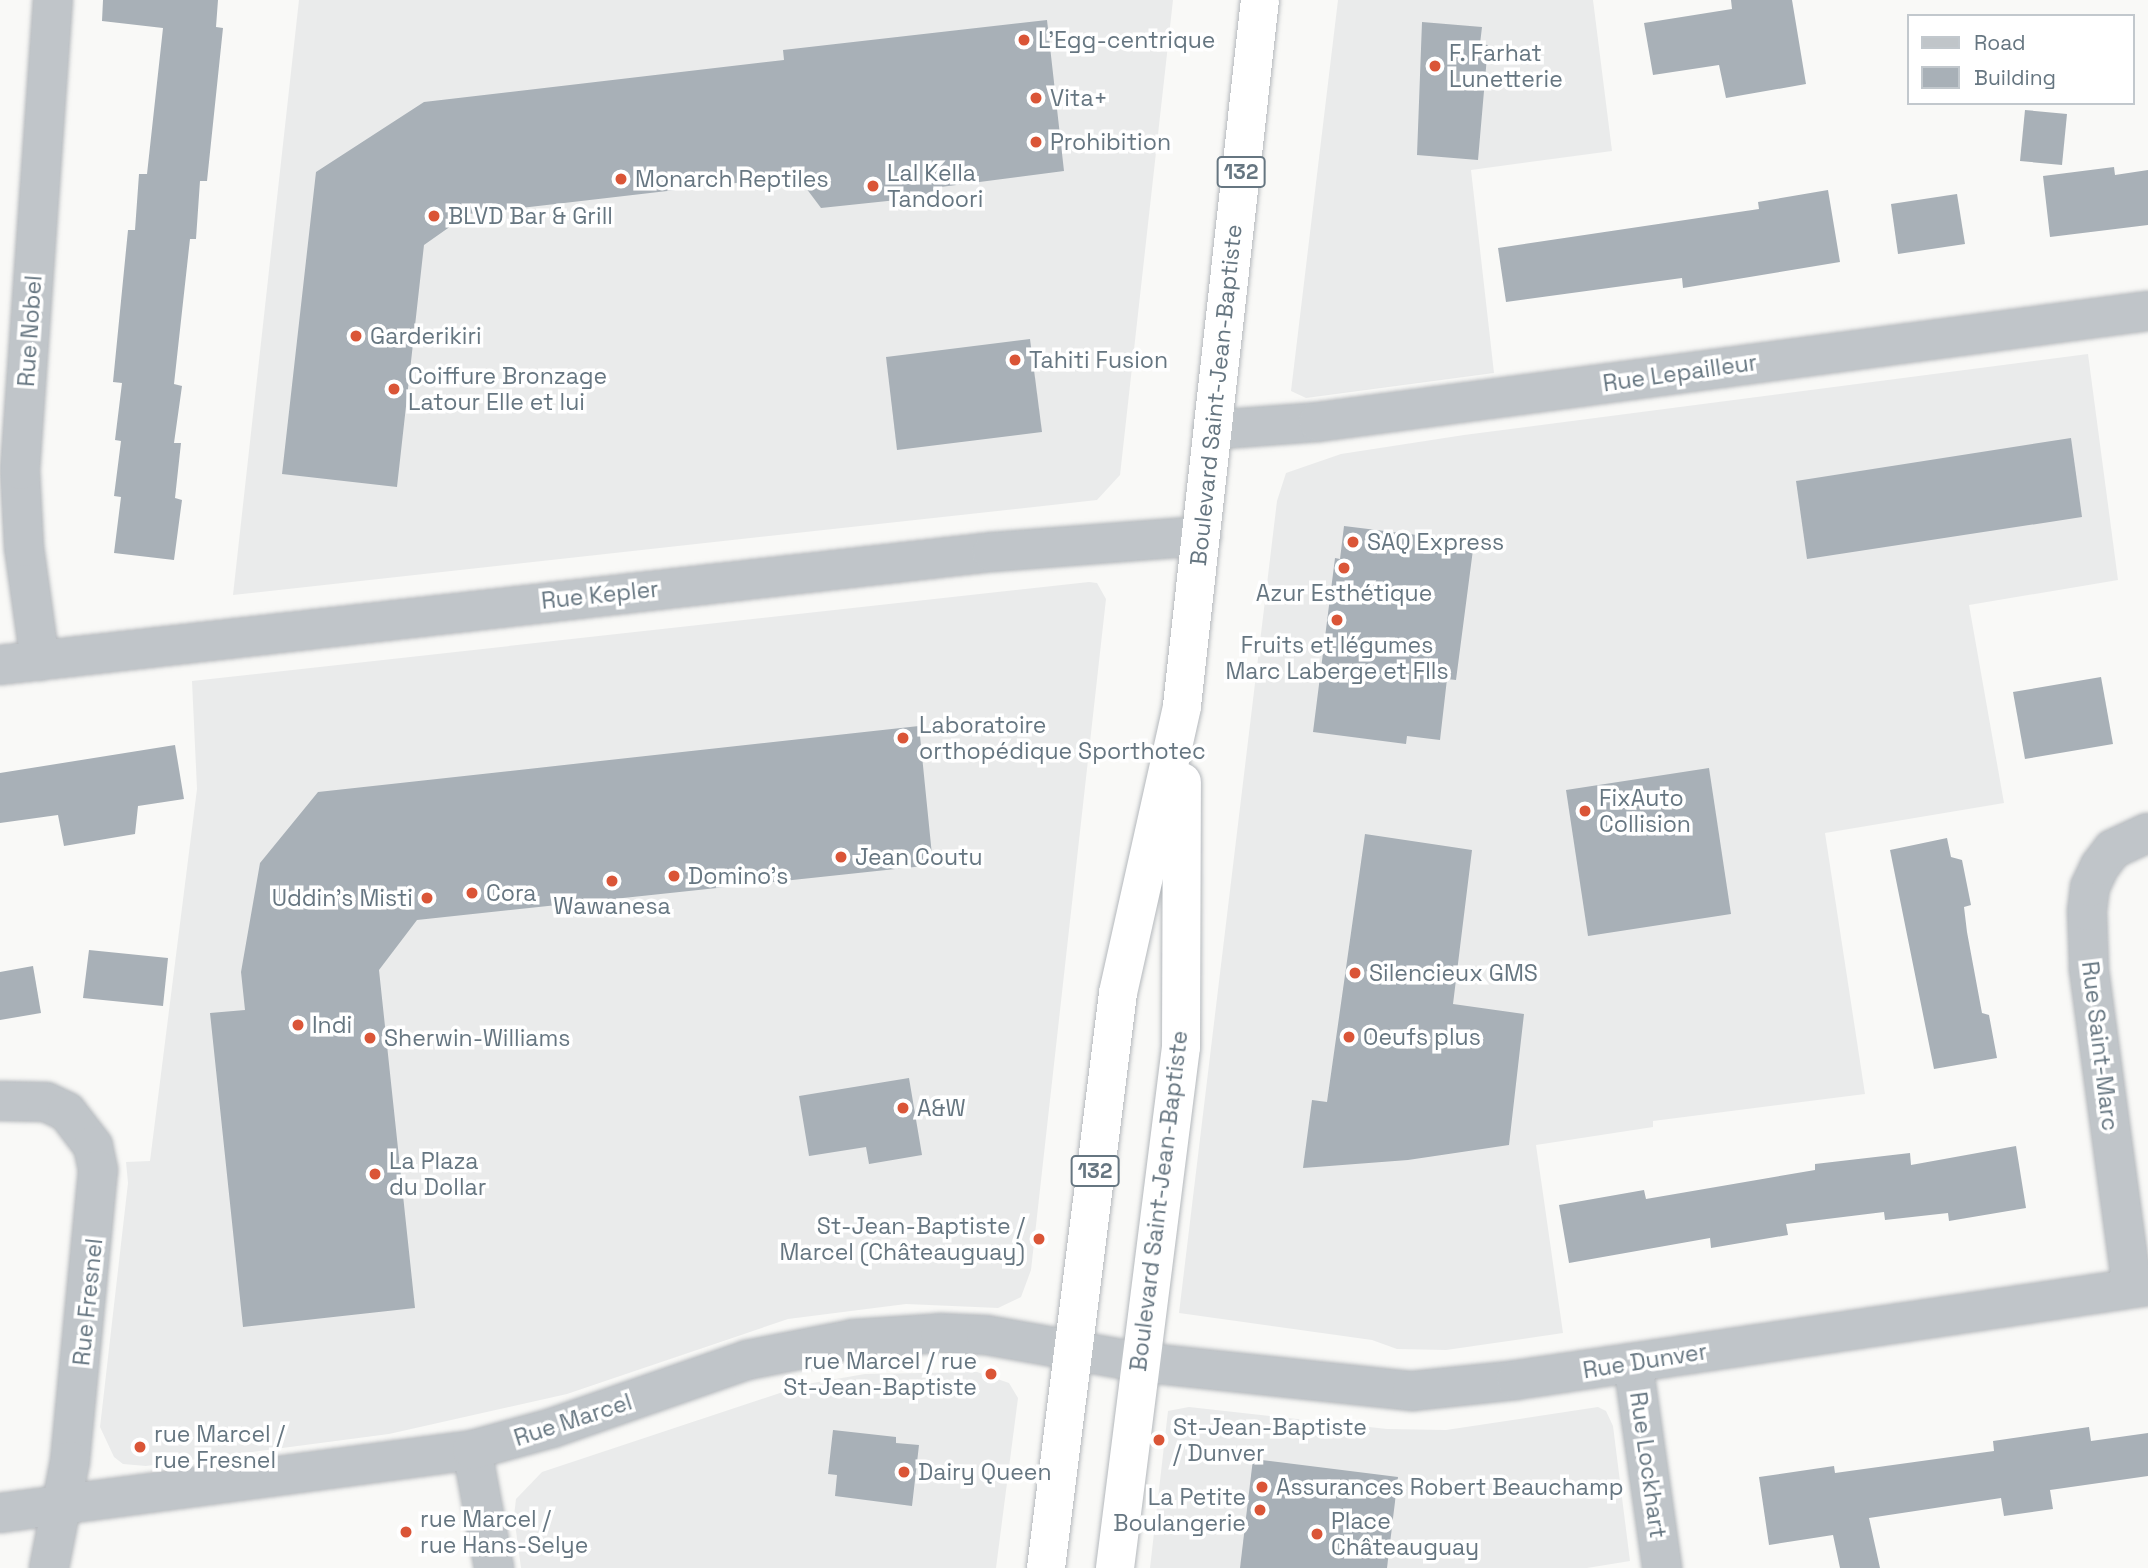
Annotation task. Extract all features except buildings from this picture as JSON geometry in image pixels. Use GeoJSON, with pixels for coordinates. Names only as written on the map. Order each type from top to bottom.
{"type":"FeatureCollection","features":[{"type":"Feature","properties":{"kind":"highway","name":"Boulevard Saint-Jean-Baptiste"},"geometry":{"type":"LineString","coordinates":[[1046,1568],[1118,993],[1182,706],[1260,0]]}},
{"type":"Feature","properties":{"kind":"highway","name":"Boulevard Saint-Jean-Baptiste"},"geometry":{"type":"LineString","coordinates":[[1115,1568],[1181,1046],[1182,706]]}},
{"type":"Feature","properties":{"kind":"street","name":"Rue Nobel"},"geometry":{"type":"LineString","coordinates":[[40,661],[24,547],[20,470],[54,0]]}},
{"type":"Feature","properties":{"kind":"street","name":"Rue Lepailleur"},"geometry":{"type":"LineString","coordinates":[[1212,430],[1318,422],[2148,311]]}},
{"type":"Feature","properties":{"kind":"street","name":"Rue Kepler"},"geometry":{"type":"LineString","coordinates":[[0,665],[979,554],[1201,536]]}},
{"type":"Feature","properties":{"kind":"street","name":"Rue Saint-Marc"},"geometry":{"type":"LineString","coordinates":[[2140,1287],[2089,968],[2087,911],[2099,866],[2113,849],[2148,833]]}},
{"type":"Feature","properties":{"kind":"street","name":"Rue Fresnel"},"geometry":{"type":"LineString","coordinates":[[0,1101],[46,1102],[67,1112],[93,1146],[98,1170],[70,1461],[59,1506],[49,1568]]}},
{"type":"Feature","properties":{"kind":"street","name":"Rue Dunver"},"geometry":{"type":"LineString","coordinates":[[1139,1362],[1412,1391],[1633,1363],[2140,1287]]}},
{"type":"Feature","properties":{"kind":"street","name":"Rue Marcel"},"geometry":{"type":"LineString","coordinates":[[0,1513],[472,1450],[552,1428],[747,1360],[812,1345],[940,1333],[986,1335],[1139,1362]]}},
{"type":"Feature","properties":{"kind":"street","name":"Rue Lockhart"},"geometry":{"type":"LineString","coordinates":[[1633,1363],[1662,1568]]}},
{"type":"Feature","properties":{"kind":"street"},"geometry":{"type":"LineString","coordinates":[[472,1450],[494,1568]]}},
{"type":"Feature","properties":{"kind":"shaded area"},"geometry":{"type":"Polygon","coordinates":[[[299,0],[1173,0],[1120,475],[1097,500],[233,595],[299,0]]]}},
{"type":"Feature","properties":{"kind":"shaded area"},"geometry":{"type":"Polygon","coordinates":[[[1338,0],[1593,0],[1612,151],[1471,170],[1494,373],[1306,398],[1291,391],[1338,0]]]}},
{"type":"Feature","properties":{"kind":"shaded area"},"geometry":{"type":"Polygon","coordinates":[[[2088,354],[2118,580],[1969,605],[2004,803],[1825,833],[1865,1094],[1653,1121],[1653,1127],[1536,1145],[1563,1333],[1446,1350],[1397,1349],[1372,1340],[1179,1313],[1277,501],[1286,473],[1341,454],[1464,435],[2088,354]]]}},
{"type":"Feature","properties":{"kind":"shaded area"},"geometry":{"type":"Polygon","coordinates":[[[1097,583],[1106,599],[1031,1270],[1021,1297],[998,1308],[906,1304],[788,1319],[567,1394],[389,1434],[146,1466],[123,1464],[114,1457],[100,1427],[128,1183],[126,1162],[150,1161],[197,789],[192,681],[1097,583]]]}},
{"type":"Feature","properties":{"kind":"shaded area"},"geometry":{"type":"Polygon","coordinates":[[[977,1372],[1009,1383],[1018,1398],[996,1568],[521,1568],[514,1516],[516,1499],[542,1472],[807,1384],[865,1374],[977,1372]]]}},
{"type":"Feature","properties":{"kind":"shaded area"},"geometry":{"type":"Polygon","coordinates":[[[1189,1407],[1387,1429],[1446,1430],[1598,1407],[1606,1411],[1613,1426],[1630,1561],[1587,1568],[1150,1568],[1168,1411],[1189,1407]]]}},
{"type":"Feature","properties":{"kind":"place","name":"L'Egg-centrique"},"geometry":{"type":"Point","coordinates":[1024,40]}},
{"type":"Feature","properties":{"kind":"place","name":"F. Farhat Lunetterie"},"geometry":{"type":"Point","coordinates":[1435,66]}},
{"type":"Feature","properties":{"kind":"place","name":"Vita+"},"geometry":{"type":"Point","coordinates":[1036,98]}},
{"type":"Feature","properties":{"kind":"place","name":"Prohibition"},"geometry":{"type":"Point","coordinates":[1036,142]}},
{"type":"Feature","properties":{"kind":"place","name":"Monarch Reptiles"},"geometry":{"type":"Point","coordinates":[621,179]}},
{"type":"Feature","properties":{"kind":"place","name":"Lal Kella Tandoori"},"geometry":{"type":"Point","coordinates":[873,186]}},
{"type":"Feature","properties":{"kind":"place","name":"BLVD Bar & Grill"},"geometry":{"type":"Point","coordinates":[434,216]}},
{"type":"Feature","properties":{"kind":"place","name":"Garderikiri"},"geometry":{"type":"Point","coordinates":[356,336]}},
{"type":"Feature","properties":{"kind":"place","name":"Tahiti Fusion"},"geometry":{"type":"Point","coordinates":[1015,360]}},
{"type":"Feature","properties":{"kind":"place","name":"Coiffure Bronzage Latour Elle et lui"},"geometry":{"type":"Point","coordinates":[394,389]}},
{"type":"Feature","properties":{"kind":"place","name":"SAQ Express"},"geometry":{"type":"Point","coordinates":[1353,542]}},
{"type":"Feature","properties":{"kind":"place","name":"Azur Esthétique"},"geometry":{"type":"Point","coordinates":[1344,568]}},
{"type":"Feature","properties":{"kind":"place","name":"Fruits et légumes Marc Laberge et FIls"},"geometry":{"type":"Point","coordinates":[1337,620]}},
{"type":"Feature","properties":{"kind":"place","name":"Laboratoire orthopédique Sporthotec"},"geometry":{"type":"Point","coordinates":[903,738]}},
{"type":"Feature","properties":{"kind":"place","name":"FixAuto Collision"},"geometry":{"type":"Point","coordinates":[1585,811]}},
{"type":"Feature","properties":{"kind":"place","name":"Jean Coutu"},"geometry":{"type":"Point","coordinates":[841,857]}},
{"type":"Feature","properties":{"kind":"place","name":"Domino's"},"geometry":{"type":"Point","coordinates":[674,876]}},
{"type":"Feature","properties":{"kind":"place","name":"Wawanesa"},"geometry":{"type":"Point","coordinates":[612,881]}},
{"type":"Feature","properties":{"kind":"place","name":"Cora"},"geometry":{"type":"Point","coordinates":[472,893]}},
{"type":"Feature","properties":{"kind":"place","name":"Uddin's Misti"},"geometry":{"type":"Point","coordinates":[427,898]}},
{"type":"Feature","properties":{"kind":"place","name":"Silencieux GMS"},"geometry":{"type":"Point","coordinates":[1355,973]}},
{"type":"Feature","properties":{"kind":"place","name":"Indi"},"geometry":{"type":"Point","coordinates":[298,1025]}},
{"type":"Feature","properties":{"kind":"place","name":"Oeufs plus"},"geometry":{"type":"Point","coordinates":[1349,1037]}},
{"type":"Feature","properties":{"kind":"place","name":"Sherwin-Williams"},"geometry":{"type":"Point","coordinates":[370,1038]}},
{"type":"Feature","properties":{"kind":"place","name":"A&W"},"geometry":{"type":"Point","coordinates":[903,1108]}},
{"type":"Feature","properties":{"kind":"place","name":"La Plaza du Dollar"},"geometry":{"type":"Point","coordinates":[375,1174]}},
{"type":"Feature","properties":{"kind":"place","name":"St-Jean-Baptiste / Marcel (Châteauguay)"},"geometry":{"type":"Point","coordinates":[1039,1239]}},
{"type":"Feature","properties":{"kind":"place","name":"rue Marcel / rue St-Jean-Baptiste"},"geometry":{"type":"Point","coordinates":[991,1374]}},
{"type":"Feature","properties":{"kind":"place","name":"St-Jean-Baptiste / Dunver"},"geometry":{"type":"Point","coordinates":[1159,1440]}},
{"type":"Feature","properties":{"kind":"place","name":"rue Marcel / rue Fresnel"},"geometry":{"type":"Point","coordinates":[140,1447]}},
{"type":"Feature","properties":{"kind":"place","name":"Dairy Queen"},"geometry":{"type":"Point","coordinates":[904,1472]}},
{"type":"Feature","properties":{"kind":"place","name":"Assurances Robert Beauchamp"},"geometry":{"type":"Point","coordinates":[1262,1487]}},
{"type":"Feature","properties":{"kind":"place","name":"La Petite Boulangerie"},"geometry":{"type":"Point","coordinates":[1260,1510]}},
{"type":"Feature","properties":{"kind":"place","name":"rue Marcel / rue Hans-Selye"},"geometry":{"type":"Point","coordinates":[406,1532]}},
{"type":"Feature","properties":{"kind":"place","name":"Place Châteauguay"},"geometry":{"type":"Point","coordinates":[1317,1534]}}]}
